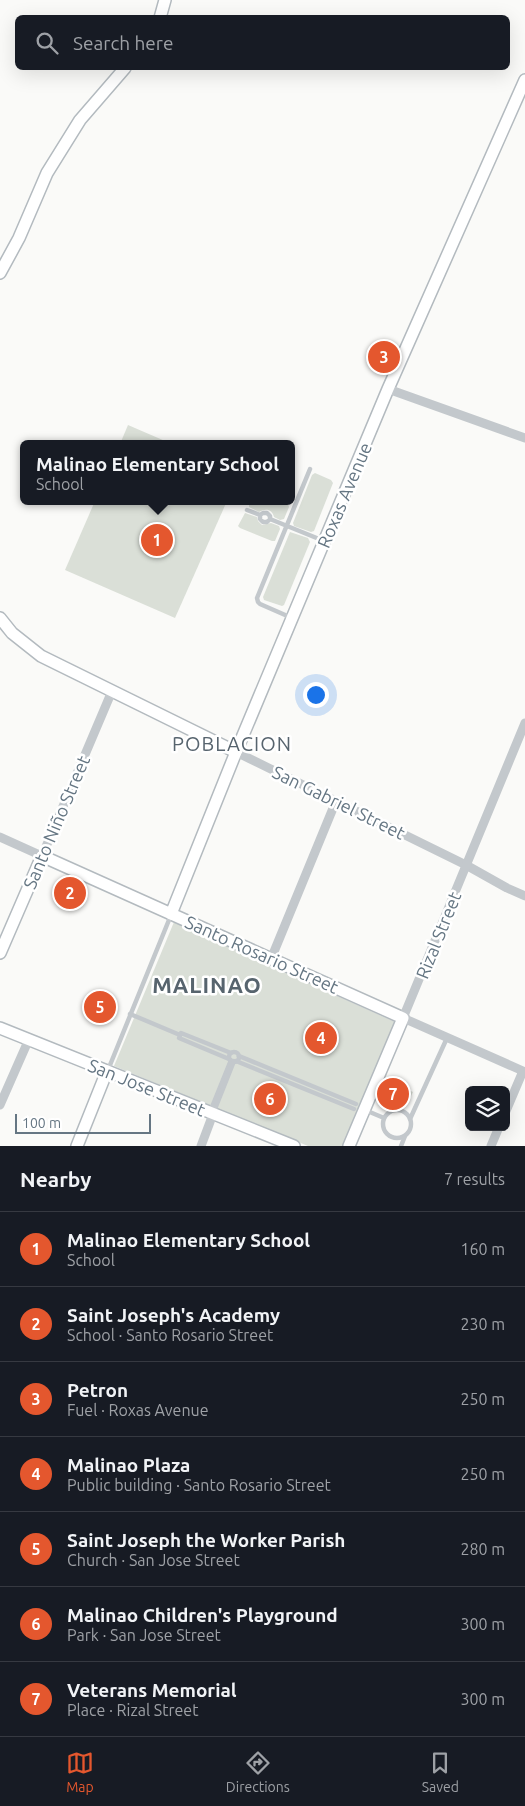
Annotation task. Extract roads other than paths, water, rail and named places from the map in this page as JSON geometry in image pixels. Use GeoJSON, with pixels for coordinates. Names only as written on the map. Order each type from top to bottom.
{"type":"FeatureCollection","features":[{"type":"Feature","properties":{"kind":"main road"},"geometry":{"type":"LineString","coordinates":[[161,15],[165,0]]}},
{"type":"Feature","properties":{"kind":"main road"},"geometry":{"type":"LineString","coordinates":[[0,273],[19,238],[47,173],[80,120],[124,70]]}},
{"type":"Feature","properties":{"kind":"main road","name":"Roxas Avenue"},"geometry":{"type":"LineString","coordinates":[[171,914],[236,752],[388,389],[525,80]]}},
{"type":"Feature","properties":{"kind":"main road","name":"San Gabriel Street"},"geometry":{"type":"LineString","coordinates":[[0,618],[12,633],[41,656],[236,752]]}},
{"type":"Feature","properties":{"kind":"main road","name":"Santo Rosario Street"},"geometry":{"type":"LineString","coordinates":[[42,856],[404,1018]]}},
{"type":"Feature","properties":{"kind":"main road","name":"Santo Niño Street"},"geometry":{"type":"LineString","coordinates":[[0,953],[42,856]]}},
{"type":"Feature","properties":{"kind":"main road","name":"Rizal Street"},"geometry":{"type":"LineString","coordinates":[[349,1146],[359,1108],[404,1018]]}},
{"type":"Feature","properties":{"kind":"main road","name":"San Jose Street"},"geometry":{"type":"LineString","coordinates":[[0,1028],[294,1146]]}},
{"type":"Feature","properties":{"kind":"main road"},"geometry":{"type":"LineString","coordinates":[[77,1146],[108,1071]]}},
{"type":"Feature","properties":{"kind":"street"},"geometry":{"type":"LineString","coordinates":[[388,389],[525,438]]}},
{"type":"Feature","properties":{"kind":"street","name":"Santo Niño Street"},"geometry":{"type":"LineString","coordinates":[[42,856],[112,691]]}},
{"type":"Feature","properties":{"kind":"street","name":"Rizal Street"},"geometry":{"type":"LineString","coordinates":[[404,1018],[525,723]]}},
{"type":"Feature","properties":{"kind":"street","name":"San Gabriel Street"},"geometry":{"type":"LineString","coordinates":[[236,752],[525,896]]}},
{"type":"Feature","properties":{"kind":"street"},"geometry":{"type":"LineString","coordinates":[[271,959],[336,801]]}},
{"type":"Feature","properties":{"kind":"street","name":"Santo Rosario Street"},"geometry":{"type":"LineString","coordinates":[[0,837],[42,856]]}},
{"type":"Feature","properties":{"kind":"street","name":"Santo Rosario Street"},"geometry":{"type":"LineString","coordinates":[[404,1018],[524,1071],[510,1102]]}},
{"type":"Feature","properties":{"kind":"street"},"geometry":{"type":"LineString","coordinates":[[0,1105],[29,1039]]}},
{"type":"Feature","properties":{"kind":"street"},"geometry":{"type":"LineString","coordinates":[[201,1146],[212,1113]]}},
{"type":"Feature","properties":{"kind":"street"},"geometry":{"type":"LineString","coordinates":[[491,1146],[497,1131]]}},
{"type":"Feature","properties":{"kind":"lane"},"geometry":{"type":"LineString","coordinates":[[292,618],[260,604],[257,599],[310,469]]}},
{"type":"Feature","properties":{"kind":"lane"},"geometry":{"type":"LineString","coordinates":[[247,510],[260,515],[263,522],[270,519],[324,541]]}},
{"type":"Feature","properties":{"kind":"lane"},"geometry":{"type":"LineString","coordinates":[[108,1071],[171,914]]}},
{"type":"Feature","properties":{"kind":"lane"},"geometry":{"type":"LineString","coordinates":[[130,1014],[180,1035],[179,1038],[384,1118]]}},
{"type":"Feature","properties":{"kind":"lane"},"geometry":{"type":"LineString","coordinates":[[180,1035],[181,1032],[231,1053],[236,1052],[212,1113]]}},
{"type":"Feature","properties":{"kind":"lane"},"geometry":{"type":"LineString","coordinates":[[401,1146],[410,1129],[410,1119],[448,1037]]}},
{"type":"Feature","properties":{"kind":"lane"},"geometry":{"type":"LineString","coordinates":[[231,1053],[234,1060]]}},
{"type":"Feature","properties":{"kind":"lane"},"geometry":{"type":"LineString","coordinates":[[406,1134],[400,1137],[389,1135],[384,1129],[384,1118],[389,1112],[396,1110],[403,1111],[410,1119]]}},
{"type":"Feature","properties":{"kind":"place","name":"Petron"},"geometry":{"type":"Point","coordinates":[384,357]}},
{"type":"Feature","properties":{"kind":"place","name":"Malinao Elementary School"},"geometry":{"type":"Point","coordinates":[157,540]}},
{"type":"Feature","properties":{"kind":"place","name":"Saint Joseph's Academy"},"geometry":{"type":"Point","coordinates":[70,893]}},
{"type":"Feature","properties":{"kind":"place","name":"Saint Joseph the Worker Parish"},"geometry":{"type":"Point","coordinates":[100,1007]}},
{"type":"Feature","properties":{"kind":"place","name":"Malinao Plaza"},"geometry":{"type":"Point","coordinates":[321,1038]}},
{"type":"Feature","properties":{"kind":"place","name":"Veterans Memorial"},"geometry":{"type":"Point","coordinates":[393,1094]}},
{"type":"Feature","properties":{"kind":"place","name":"Malinao Children's Playground"},"geometry":{"type":"Point","coordinates":[270,1099]}},
{"type":"Feature","properties":{"kind":"district","name":"POBLACION"},"geometry":{"type":"Point","coordinates":[232,743]}},
{"type":"Feature","properties":{"kind":"district","name":"MALINAO"},"geometry":{"type":"Point","coordinates":[207,984]}}]}
